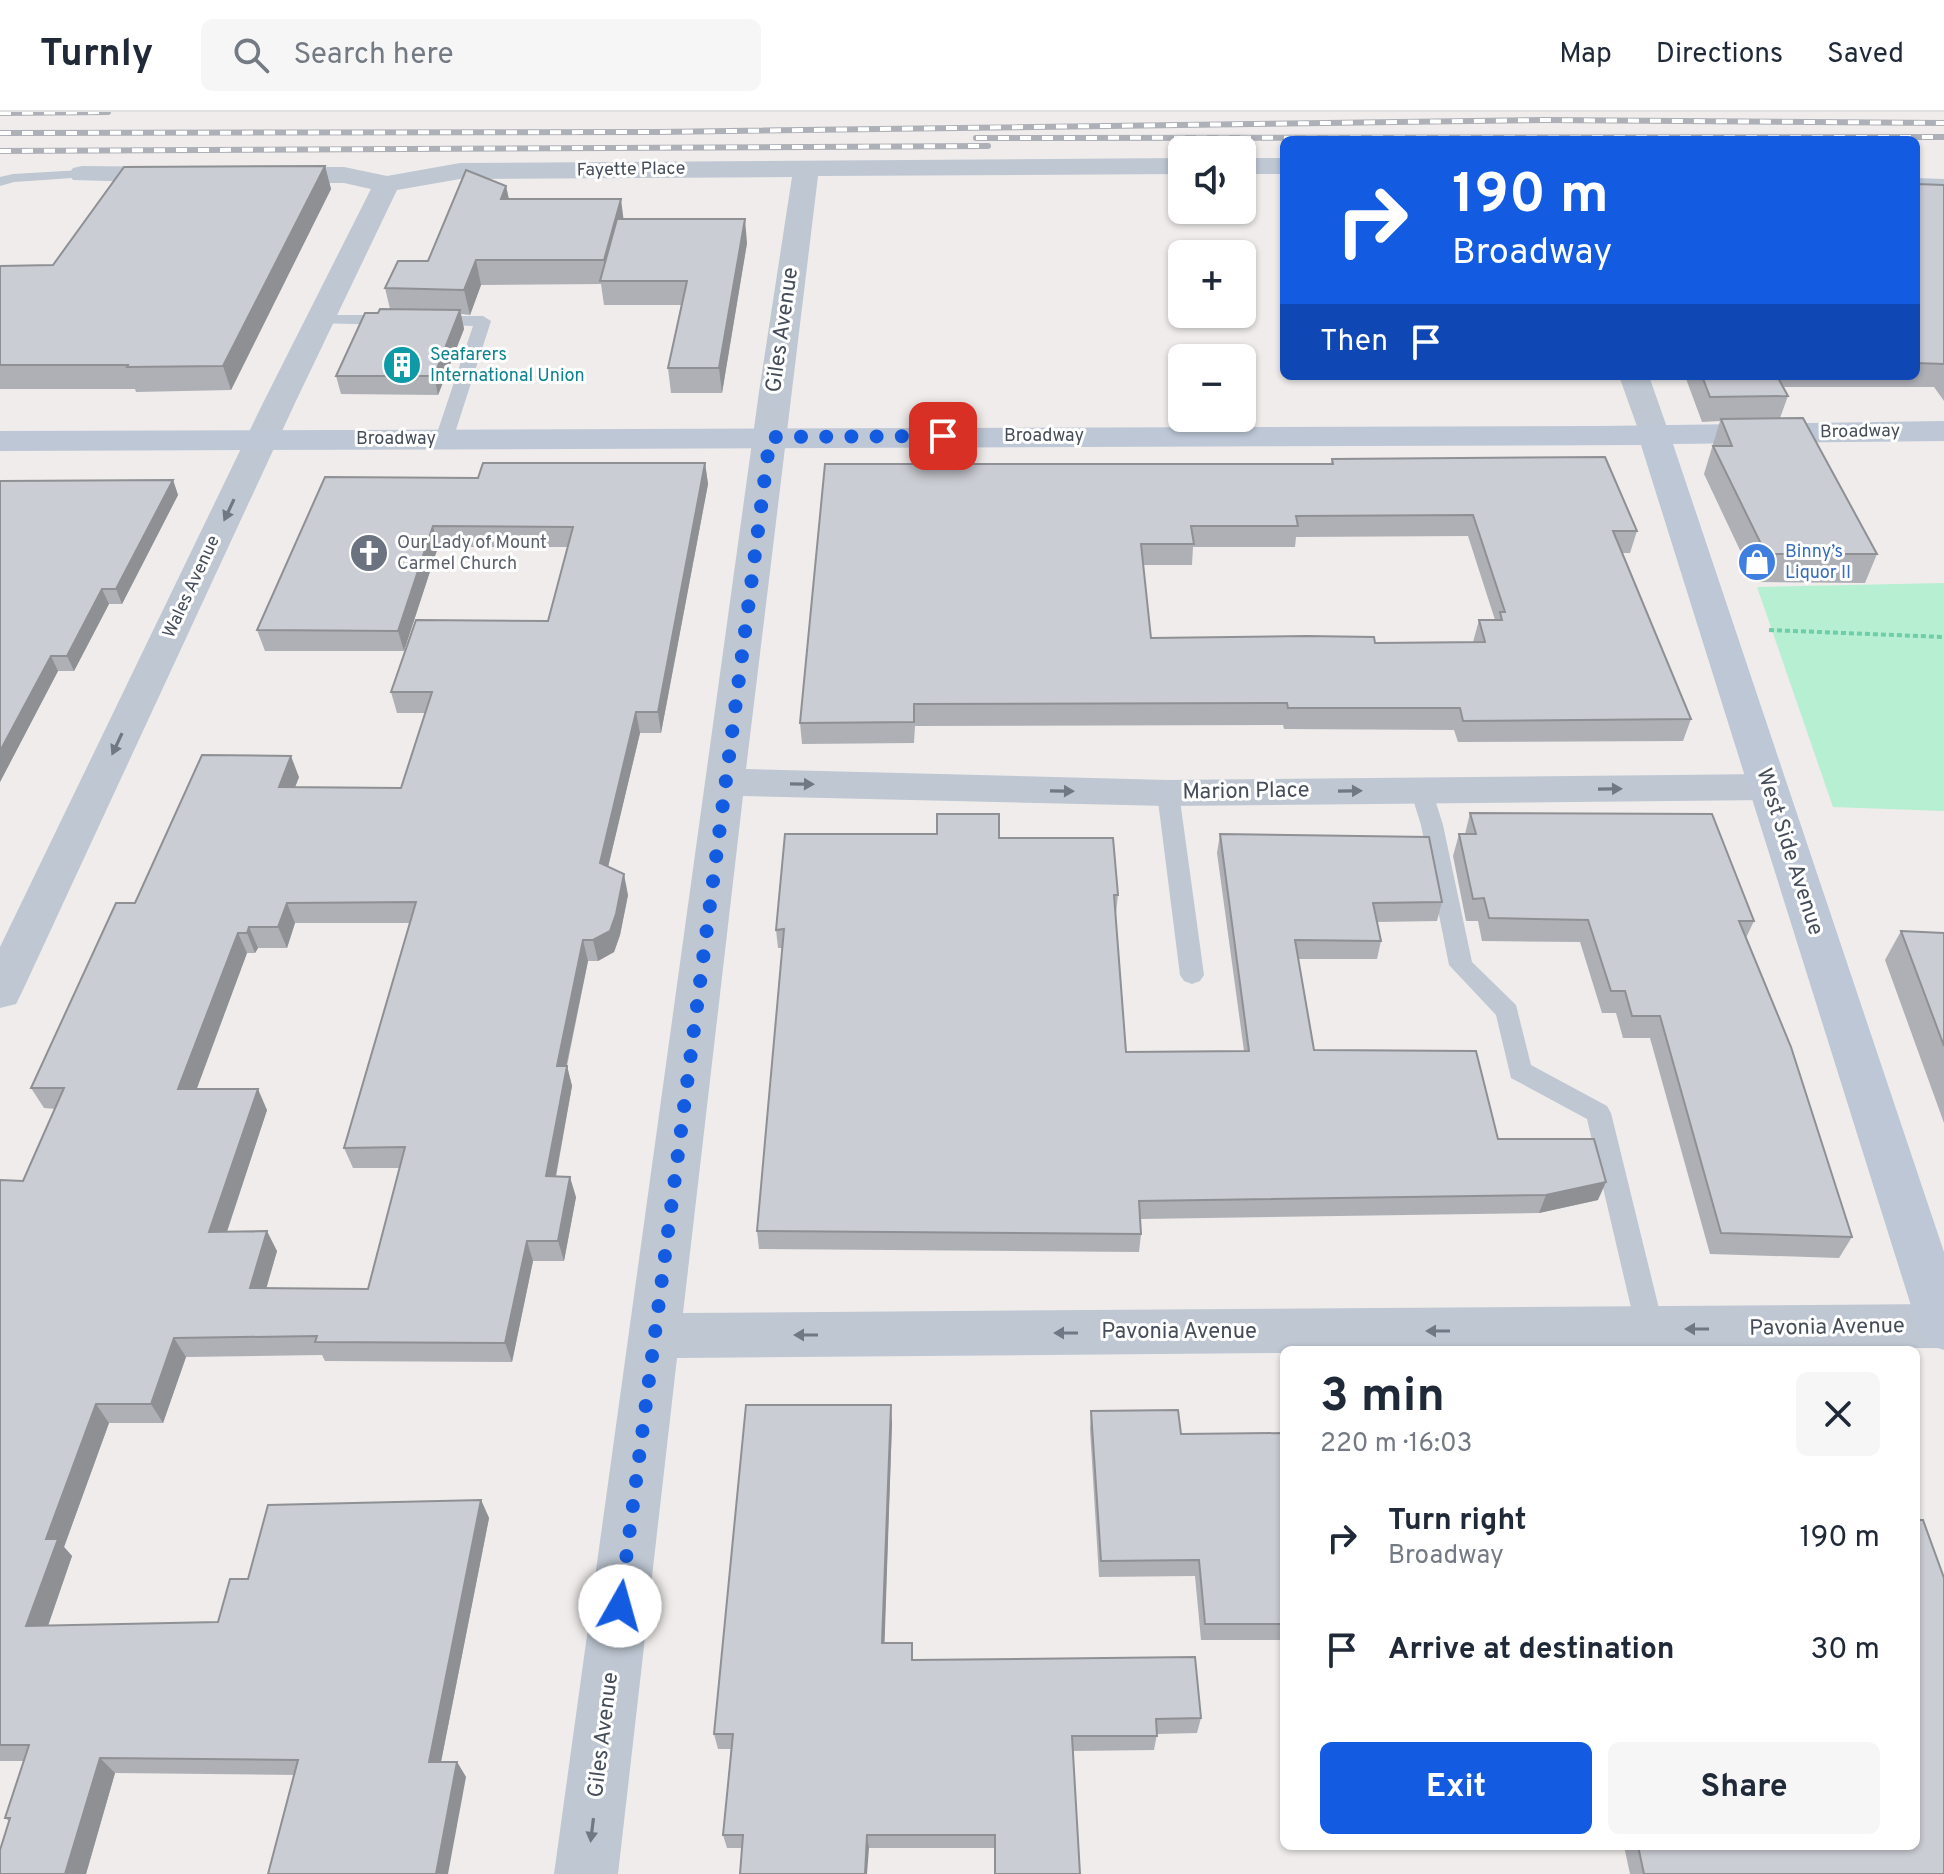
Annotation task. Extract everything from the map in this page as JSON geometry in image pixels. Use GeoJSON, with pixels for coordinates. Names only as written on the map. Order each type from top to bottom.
{"type":"FeatureCollection","features":[{"type":"Feature","properties":{"kind":"street","name":"Fayette Place"},"geometry":{"type":"LineString","coordinates":[[236,175],[344,175],[387,184],[460,171],[1168,166]]}},
{"type":"Feature","properties":{"kind":"street"},"geometry":{"type":"LineString","coordinates":[[1256,166],[1280,166]]}},
{"type":"Feature","properties":{"kind":"street","name":"Giles Avenue"},"geometry":{"type":"LineString","coordinates":[[586,1874],[724,782],[806,168]]}},
{"type":"Feature","properties":{"kind":"street"},"geometry":{"type":"LineString","coordinates":[[82,174],[205,175]]}},
{"type":"Feature","properties":{"kind":"street","name":"Wales Avenue"},"geometry":{"type":"LineString","coordinates":[[0,992],[10,950],[387,184]]}},
{"type":"Feature","properties":{"kind":"street","name":"West Side Avenue"},"geometry":{"type":"LineString","coordinates":[[1635,380],[1944,1327]]}},
{"type":"Feature","properties":{"kind":"street","name":"Broadway"},"geometry":{"type":"LineString","coordinates":[[0,441],[1654,436],[1944,431]]}},
{"type":"Feature","properties":{"kind":"street","name":"Marion Place"},"geometry":{"type":"LineString","coordinates":[[724,782],[1168,793],[1768,787]]}},
{"type":"Feature","properties":{"kind":"street","name":"Pavonia Avenue"},"geometry":{"type":"LineString","coordinates":[[654,1336],[1944,1327]]}},
{"type":"Feature","properties":{"kind":"lane"},"geometry":{"type":"LineString","coordinates":[[0,182],[13,178],[82,174]]}},
{"type":"Feature","properties":{"kind":"lane"},"geometry":{"type":"LineString","coordinates":[[1920,182],[1944,183]]}},
{"type":"Feature","properties":{"kind":"lane"},"geometry":{"type":"LineString","coordinates":[[320,320],[483,321],[444,439]]}},
{"type":"Feature","properties":{"kind":"lane"},"geometry":{"type":"LineString","coordinates":[[1421,790],[1432,825],[1461,965],[1507,1011],[1520,1071],[1598,1113],[1650,1329]]}},
{"type":"Feature","properties":{"kind":"lane"},"geometry":{"type":"LineString","coordinates":[[1168,793],[1192,975]]}},
{"type":"Feature","properties":{"kind":"path"},"geometry":{"type":"LineString","coordinates":[[1762,630],[1944,637]]}},
{"type":"Feature","properties":{"kind":"green space"},"geometry":{"type":"Polygon","coordinates":[[[1944,583],[1944,811],[1833,807],[1757,587],[1944,583]]]}},
{"type":"Feature","properties":{"kind":"building"},"geometry":{"type":"Polygon","coordinates":[[[325,166],[223,366],[0,365],[0,266],[53,265],[124,167],[325,166]]]}},
{"type":"Feature","properties":{"kind":"building"},"geometry":{"type":"Polygon","coordinates":[[[466,170],[506,186],[501,199],[621,199],[604,260],[476,260],[464,290],[385,288],[398,261],[428,261],[466,170]]]}},
{"type":"Feature","properties":{"kind":"building"},"geometry":{"type":"Polygon","coordinates":[[[1920,184],[1944,185],[1944,364],[1920,363],[1920,184]]]}},
{"type":"Feature","properties":{"kind":"building"},"geometry":{"type":"Polygon","coordinates":[[[617,219],[745,219],[719,368],[668,368],[687,281],[600,281],[617,219]]]}},
{"type":"Feature","properties":{"kind":"building"},"geometry":{"type":"Polygon","coordinates":[[[380,309],[460,310],[434,376],[336,376],[365,313],[378,313],[380,309]]]}},
{"type":"Feature","properties":{"kind":"building"},"geometry":{"type":"Polygon","coordinates":[[[1704,380],[1779,380],[1788,396],[1710,397],[1704,380]]]}},
{"type":"Feature","properties":{"kind":"building"},"geometry":{"type":"Polygon","coordinates":[[[1803,418],[1877,554],[1766,554],[1713,446],[1732,446],[1721,419],[1803,418]]]}},
{"type":"Feature","properties":{"kind":"building"},"geometry":{"type":"Polygon","coordinates":[[[1605,457],[1637,531],[1613,531],[1691,719],[1463,721],[1460,708],[1288,708],[1287,703],[914,704],[914,722],[800,723],[825,464],[1333,464],[1332,459],[1605,457]],[[1473,515],[1296,516],[1298,526],[1191,526],[1194,544],[1141,544],[1151,638],[1307,636],[1374,637],[1375,643],[1485,642],[1479,620],[1502,620],[1500,612],[1505,612],[1473,515]]]}},
{"type":"Feature","properties":{"kind":"building"},"geometry":{"type":"Polygon","coordinates":[[[483,463],[705,463],[658,712],[636,712],[600,863],[624,874],[616,914],[610,931],[593,940],[583,940],[557,1066],[567,1066],[546,1176],[570,1177],[558,1241],[527,1241],[505,1343],[315,1342],[317,1336],[174,1338],[151,1404],[96,1404],[46,1539],[58,1539],[26,1626],[218,1622],[230,1579],[248,1579],[268,1505],[481,1500],[429,1762],[457,1762],[436,1874],[268,1874],[298,1760],[100,1758],[65,1874],[0,1874],[0,1850],[10,1818],[5,1818],[29,1745],[0,1745],[0,1180],[23,1181],[64,1088],[31,1088],[116,903],[135,903],[202,755],[291,756],[279,787],[401,788],[432,692],[391,692],[416,620],[548,621],[573,527],[433,526],[398,631],[257,630],[325,477],[478,478],[483,463]],[[416,902],[287,903],[278,927],[249,927],[247,933],[238,933],[178,1089],[258,1089],[209,1232],[267,1231],[250,1288],[368,1289],[405,1147],[344,1148],[416,902]]]}},
{"type":"Feature","properties":{"kind":"building"},"geometry":{"type":"Polygon","coordinates":[[[173,480],[116,589],[102,589],[67,656],[51,656],[0,751],[0,481],[173,480]]]}},
{"type":"Feature","properties":{"kind":"building"},"geometry":{"type":"Polygon","coordinates":[[[1470,813],[1712,814],[1754,921],[1739,921],[1791,1047],[1852,1237],[1721,1233],[1660,1016],[1632,1016],[1625,991],[1611,991],[1588,920],[1489,918],[1484,898],[1473,899],[1459,834],[1476,834],[1470,813]]]}},
{"type":"Feature","properties":{"kind":"building"},"geometry":{"type":"Polygon","coordinates":[[[937,814],[999,814],[999,838],[1113,838],[1118,895],[1114,895],[1126,1052],[1249,1051],[1220,834],[1429,837],[1442,902],[1373,903],[1381,941],[1295,940],[1314,1050],[1476,1051],[1498,1139],[1594,1139],[1606,1182],[1546,1195],[1139,1201],[1141,1234],[757,1231],[784,929],[776,930],[785,834],[937,834],[937,814]]]}},
{"type":"Feature","properties":{"kind":"building"},"geometry":{"type":"Polygon","coordinates":[[[1901,931],[1944,933],[1944,1046],[1901,931]]]}},
{"type":"Feature","properties":{"kind":"building"},"geometry":{"type":"Polygon","coordinates":[[[746,1405],[891,1405],[882,1643],[912,1643],[912,1660],[1195,1657],[1201,1718],[1156,1719],[1157,1736],[1072,1736],[1080,1874],[995,1874],[995,1835],[867,1835],[865,1874],[740,1874],[743,1835],[723,1835],[733,1734],[714,1734],[746,1405]]]}},
{"type":"Feature","properties":{"kind":"building"},"geometry":{"type":"Polygon","coordinates":[[[1178,1410],[1181,1434],[1280,1433],[1280,1624],[1205,1624],[1199,1560],[1101,1561],[1091,1411],[1178,1410]]]}},
{"type":"Feature","properties":{"kind":"building"},"geometry":{"type":"Polygon","coordinates":[[[1920,1520],[1923,1520],[1944,1578],[1944,1874],[1644,1874],[1639,1850],[1920,1850],[1920,1520]]]}},
{"type":"Feature","properties":{"kind":"railway"},"geometry":{"type":"LineString","coordinates":[[0,113],[108,112]]}},
{"type":"Feature","properties":{"kind":"railway"},"geometry":{"type":"LineString","coordinates":[[0,133],[659,132],[1545,120],[1944,123]]}},
{"type":"Feature","properties":{"kind":"railway"},"geometry":{"type":"LineString","coordinates":[[1920,137],[1944,137]]}},
{"type":"Feature","properties":{"kind":"railway"},"geometry":{"type":"LineString","coordinates":[[976,138],[1280,138]]}},
{"type":"Feature","properties":{"kind":"railway"},"geometry":{"type":"LineString","coordinates":[[0,151],[988,146]]}},
{"type":"Feature","properties":{"kind":"place","name":"Seafarers International Union"},"geometry":{"type":"Point","coordinates":[402,365]}},
{"type":"Feature","properties":{"kind":"place","name":"Our Lady of Mount Carmel Church"},"geometry":{"type":"Point","coordinates":[369,553]}},
{"type":"Feature","properties":{"kind":"place","name":"Binny’s Liquor II"},"geometry":{"type":"Point","coordinates":[1757,562]}},
{"type":"Feature","properties":{"kind":"route"},"geometry":{"type":"LineString","coordinates":[[620,1606],[770,437],[943,436]]}}]}
